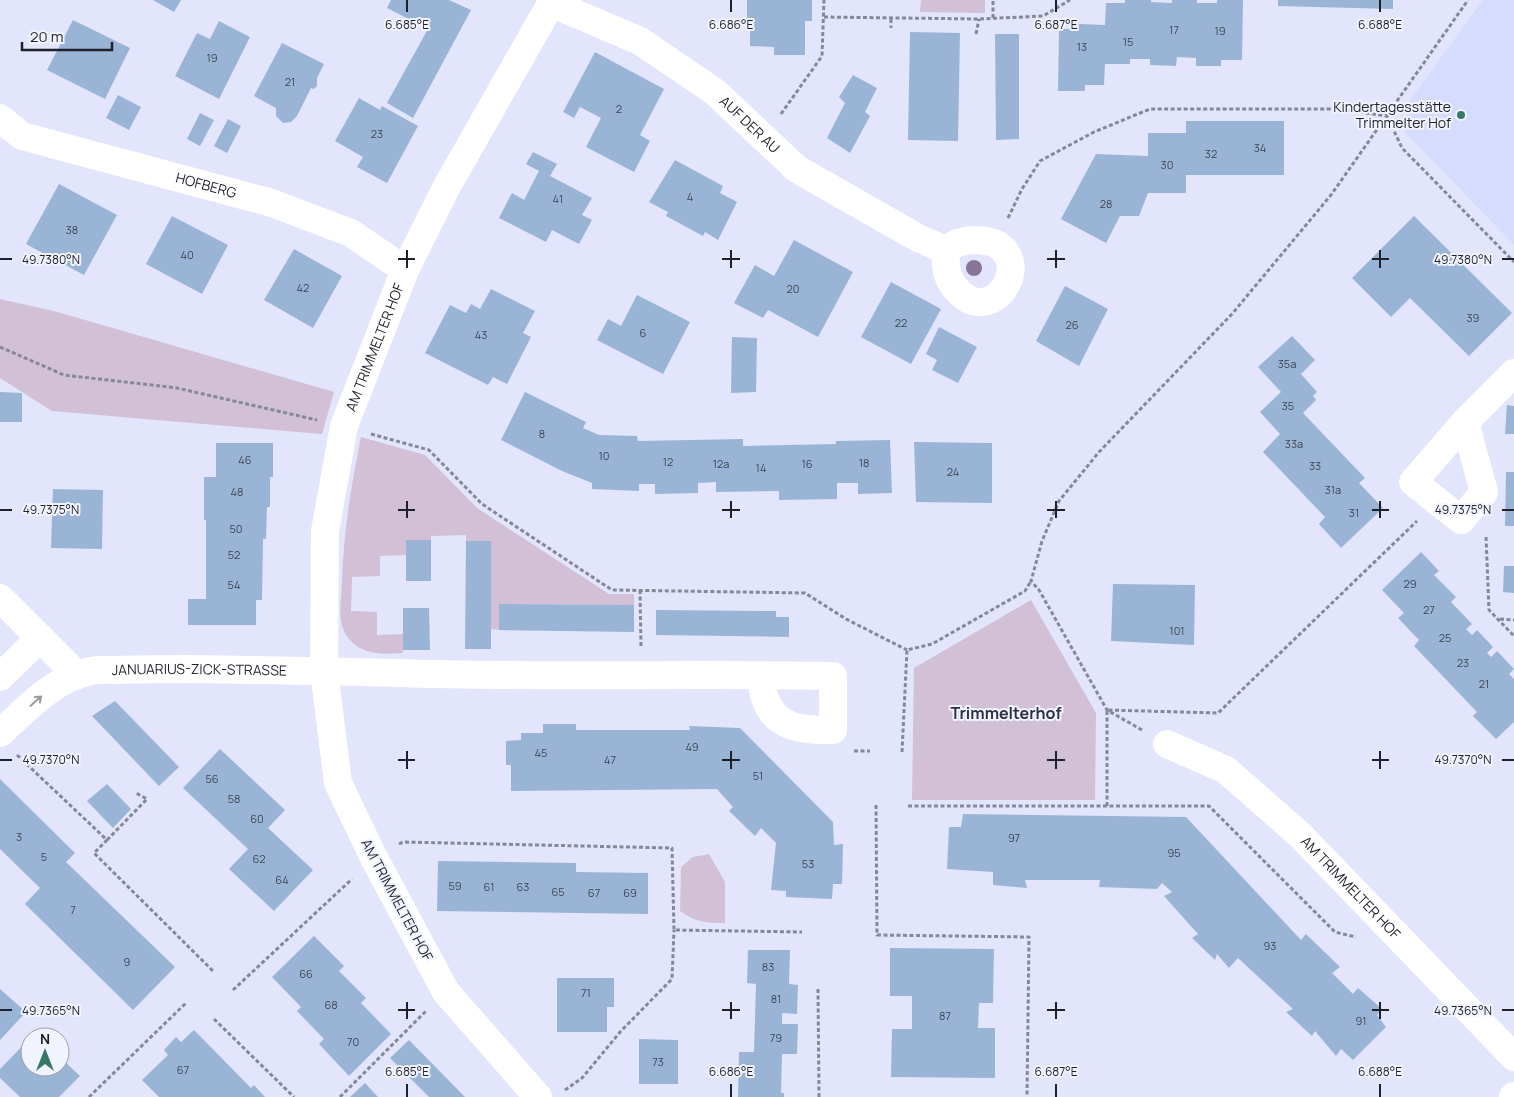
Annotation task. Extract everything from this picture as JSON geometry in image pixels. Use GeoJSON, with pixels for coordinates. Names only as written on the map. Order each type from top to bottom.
{"type":"FeatureCollection","features":[{"type":"Feature","properties":{"kind":"street","name":"AUF DER AU"},"geometry":{"type":"LineString","coordinates":[[552,2],[640,41],[715,92],[797,168],[918,238],[946,250]]}},
{"type":"Feature","properties":{"kind":"street","name":"AM TRIMMELTER HOF"},"geometry":{"type":"LineString","coordinates":[[549,1095],[446,992],[374,858],[338,783],[324,671],[325,531],[344,426],[405,270],[446,188],[552,2]]}},
{"type":"Feature","properties":{"kind":"street","name":"HOFBERG"},"geometry":{"type":"LineString","coordinates":[[0,118],[22,136],[281,206],[351,233],[405,270]]}},
{"type":"Feature","properties":{"kind":"street"},"geometry":{"type":"LineString","coordinates":[[969,240],[995,243],[1008,257],[1011,270],[1008,285],[990,301],[979,302],[966,299],[954,287],[947,276],[945,266],[946,250],[957,243],[969,240]]}},
{"type":"Feature","properties":{"kind":"street"},"geometry":{"type":"LineString","coordinates":[[1466,422],[1484,492],[1461,520],[1412,482],[1466,422],[1514,373]]}},
{"type":"Feature","properties":{"kind":"street"},"geometry":{"type":"LineString","coordinates":[[0,598],[76,675]]}},
{"type":"Feature","properties":{"kind":"street"},"geometry":{"type":"LineString","coordinates":[[0,677],[40,638]]}},
{"type":"Feature","properties":{"kind":"street","name":"JANUARIUS-ZICK-STRASSE"},"geometry":{"type":"LineString","coordinates":[[6,742],[49,690],[76,675],[94,670],[324,671]]}},
{"type":"Feature","properties":{"kind":"street"},"geometry":{"type":"LineString","coordinates":[[324,671],[447,675],[762,675]]}},
{"type":"Feature","properties":{"kind":"street","name":"AM TRIMMELTER HOF"},"geometry":{"type":"LineString","coordinates":[[1167,744],[1226,770],[1300,835],[1514,1057]]}},
{"type":"Feature","properties":{"kind":"path"},"geometry":{"type":"LineString","coordinates":[[762,136],[785,110],[822,56],[824,0]]}},
{"type":"Feature","properties":{"kind":"path"},"geometry":{"type":"LineString","coordinates":[[992,18],[993,0]]}},
{"type":"Feature","properties":{"kind":"path"},"geometry":{"type":"LineString","coordinates":[[824,17],[979,19],[1043,16],[1070,0]]}},
{"type":"Feature","properties":{"kind":"path"},"geometry":{"type":"LineString","coordinates":[[0,347],[64,375],[177,388],[344,426],[429,450],[482,504],[612,590],[805,593],[846,619],[908,650],[932,644],[1025,591],[1032,581],[1042,541],[1059,501],[1099,452],[1232,314],[1331,195],[1468,0]]}},
{"type":"Feature","properties":{"kind":"path"},"geometry":{"type":"LineString","coordinates":[[891,19],[891,28]]}},
{"type":"Feature","properties":{"kind":"path"},"geometry":{"type":"LineString","coordinates":[[976,34],[979,19]]}},
{"type":"Feature","properties":{"kind":"path"},"geometry":{"type":"LineString","coordinates":[[995,243],[1022,189],[1040,161],[1094,132],[1150,110],[1337,109],[1387,116]]}},
{"type":"Feature","properties":{"kind":"path"},"geometry":{"type":"LineString","coordinates":[[1387,116],[1402,148],[1514,262]]}},
{"type":"Feature","properties":{"kind":"path"},"geometry":{"type":"LineString","coordinates":[[1484,492],[1489,610],[1514,636]]}},
{"type":"Feature","properties":{"kind":"path"},"geometry":{"type":"LineString","coordinates":[[1107,710],[1218,714],[1437,501]]}},
{"type":"Feature","properties":{"kind":"path"},"geometry":{"type":"LineString","coordinates":[[1032,581],[1039,590],[1107,710],[1107,806]]}},
{"type":"Feature","properties":{"kind":"path"},"geometry":{"type":"LineString","coordinates":[[640,590],[641,674]]}},
{"type":"Feature","properties":{"kind":"path"},"geometry":{"type":"LineString","coordinates":[[1499,619],[1514,620]]}},
{"type":"Feature","properties":{"kind":"path"},"geometry":{"type":"LineString","coordinates":[[902,752],[908,650]]}},
{"type":"Feature","properties":{"kind":"path"},"geometry":{"type":"LineString","coordinates":[[1107,710],[1167,744]]}},
{"type":"Feature","properties":{"kind":"path"},"geometry":{"type":"LineString","coordinates":[[6,742],[107,840]]}},
{"type":"Feature","properties":{"kind":"path"},"geometry":{"type":"LineString","coordinates":[[136,793],[147,799],[94,853],[212,971]]}},
{"type":"Feature","properties":{"kind":"path"},"geometry":{"type":"LineString","coordinates":[[876,805],[877,935],[1029,937],[1027,1097]]}},
{"type":"Feature","properties":{"kind":"path"},"geometry":{"type":"LineString","coordinates":[[908,806],[1209,806],[1335,932],[1363,938]]}},
{"type":"Feature","properties":{"kind":"path"},"geometry":{"type":"LineString","coordinates":[[233,990],[374,858],[403,842],[672,848],[674,930],[672,979],[621,1032],[582,1078],[549,1095]]}},
{"type":"Feature","properties":{"kind":"path"},"geometry":{"type":"LineString","coordinates":[[674,930],[802,932]]}},
{"type":"Feature","properties":{"kind":"path"},"geometry":{"type":"LineString","coordinates":[[818,989],[819,1097]]}},
{"type":"Feature","properties":{"kind":"path"},"geometry":{"type":"LineString","coordinates":[[340,1097],[446,992]]}},
{"type":"Feature","properties":{"kind":"path"},"geometry":{"type":"LineString","coordinates":[[89,1097],[187,1002]]}},
{"type":"Feature","properties":{"kind":"path"},"geometry":{"type":"LineString","coordinates":[[214,1019],[294,1097]]}},
{"type":"Feature","properties":{"kind":"shaded area"},"geometry":{"type":"Polygon","coordinates":[[[921,0],[985,0],[985,13],[920,12],[921,0]]]}},
{"type":"Feature","properties":{"kind":"shaded area","name":"Kindertagesstätte Trimmelter Hof"},"geometry":{"type":"Polygon","coordinates":[[[1483,0],[1514,0],[1514,245],[1404,131],[1410,100],[1483,0]]]}},
{"type":"Feature","properties":{"kind":"shaded area"},"geometry":{"type":"Polygon","coordinates":[[[0,299],[54,311],[334,392],[322,434],[52,411],[0,378],[0,299]]]}},
{"type":"Feature","properties":{"kind":"shaded area"},"geometry":{"type":"Polygon","coordinates":[[[361,437],[425,455],[477,508],[609,594],[634,594],[634,605],[500,604],[499,630],[491,629],[491,541],[466,541],[466,535],[431,536],[431,540],[406,540],[406,555],[380,556],[380,576],[352,577],[351,611],[377,612],[377,635],[403,634],[403,653],[375,653],[362,649],[350,640],[346,634],[340,614],[346,529],[361,437]]]}},
{"type":"Feature","properties":{"kind":"shaded area"},"geometry":{"type":"Polygon","coordinates":[[[1031,600],[1096,713],[1095,800],[912,800],[914,668],[1031,600]]]}},
{"type":"Feature","properties":{"kind":"shaded area"},"geometry":{"type":"Polygon","coordinates":[[[709,854],[725,882],[725,923],[701,921],[691,918],[680,911],[681,867],[693,857],[709,854]]]}},
{"type":"Feature","properties":{"kind":"building"},"geometry":{"type":"Polygon","coordinates":[[[153,0],[181,0],[174,12],[153,0]]]}},
{"type":"Feature","properties":{"kind":"building"},"geometry":{"type":"Polygon","coordinates":[[[391,0],[449,0],[471,10],[413,118],[387,103],[428,29],[387,8],[391,0]]]}},
{"type":"Feature","properties":{"kind":"building"},"geometry":{"type":"Polygon","coordinates":[[[747,0],[812,0],[812,21],[805,21],[805,55],[774,55],[774,47],[750,46],[750,20],[747,20],[747,0]]]}},
{"type":"Feature","properties":{"kind":"building"},"geometry":{"type":"Polygon","coordinates":[[[1125,0],[1151,0],[1151,2],[1172,3],[1172,0],[1197,0],[1197,3],[1217,3],[1217,0],[1243,0],[1242,60],[1221,60],[1221,66],[1196,66],[1196,58],[1177,57],[1176,66],[1150,65],[1150,59],[1130,59],[1130,64],[1105,64],[1104,85],[1085,85],[1085,91],[1058,91],[1059,29],[1079,29],[1079,24],[1105,25],[1106,3],[1125,3],[1125,0]]]}},
{"type":"Feature","properties":{"kind":"building"},"geometry":{"type":"Polygon","coordinates":[[[1278,0],[1393,0],[1393,9],[1278,6],[1278,0]]]}},
{"type":"Feature","properties":{"kind":"building"},"geometry":{"type":"Polygon","coordinates":[[[73,20],[130,48],[105,99],[47,70],[73,20]]]}},
{"type":"Feature","properties":{"kind":"building"},"geometry":{"type":"Polygon","coordinates":[[[219,21],[250,37],[219,99],[175,76],[197,33],[210,39],[219,21]]]}},
{"type":"Feature","properties":{"kind":"building"},"geometry":{"type":"Polygon","coordinates":[[[910,32],[960,33],[958,141],[908,140],[910,32]]]}},
{"type":"Feature","properties":{"kind":"building"},"geometry":{"type":"Polygon","coordinates":[[[995,34],[1019,34],[1019,139],[996,140],[995,34]]]}},
{"type":"Feature","properties":{"kind":"building"},"geometry":{"type":"Polygon","coordinates":[[[282,43],[324,64],[317,78],[317,86],[314,89],[311,88],[297,116],[291,122],[283,123],[276,116],[276,108],[254,96],[282,43]]]}},
{"type":"Feature","properties":{"kind":"building"},"geometry":{"type":"Polygon","coordinates":[[[595,52],[664,89],[640,135],[650,141],[634,172],[586,147],[601,118],[580,107],[574,118],[563,112],[595,52]]]}},
{"type":"Feature","properties":{"kind":"building"},"geometry":{"type":"Polygon","coordinates":[[[853,75],[877,88],[865,112],[870,116],[850,153],[827,138],[845,103],[839,97],[853,75]]]}},
{"type":"Feature","properties":{"kind":"building"},"geometry":{"type":"Polygon","coordinates":[[[118,95],[141,107],[129,130],[106,118],[118,95]]]}},
{"type":"Feature","properties":{"kind":"building"},"geometry":{"type":"Polygon","coordinates":[[[359,98],[380,110],[382,106],[418,126],[387,183],[357,167],[363,157],[335,141],[359,98]]]}},
{"type":"Feature","properties":{"kind":"building"},"geometry":{"type":"Polygon","coordinates":[[[200,113],[214,120],[200,146],[187,139],[200,113]]]}},
{"type":"Feature","properties":{"kind":"building"},"geometry":{"type":"Polygon","coordinates":[[[228,119],[241,126],[227,153],[214,146],[228,119]]]}},
{"type":"Feature","properties":{"kind":"building"},"geometry":{"type":"Polygon","coordinates":[[[1186,121],[1284,121],[1284,175],[1186,175],[1186,193],[1148,193],[1139,216],[1120,216],[1106,243],[1061,219],[1096,154],[1148,156],[1148,133],[1186,133],[1186,121]]]}},
{"type":"Feature","properties":{"kind":"building"},"geometry":{"type":"Polygon","coordinates":[[[533,152],[557,164],[550,176],[592,198],[582,215],[592,220],[579,244],[552,230],[546,242],[499,218],[512,193],[524,200],[539,171],[526,164],[533,152]]]}},
{"type":"Feature","properties":{"kind":"building"},"geometry":{"type":"Polygon","coordinates":[[[675,160],[723,186],[720,193],[737,202],[718,240],[705,232],[703,236],[666,216],[668,212],[649,202],[675,160]]]}},
{"type":"Feature","properties":{"kind":"building"},"geometry":{"type":"Polygon","coordinates":[[[59,184],[117,215],[84,275],[26,244],[59,184]]]}},
{"type":"Feature","properties":{"kind":"building"},"geometry":{"type":"Polygon","coordinates":[[[172,216],[228,245],[202,294],[146,264],[172,216]]]}},
{"type":"Feature","properties":{"kind":"building"},"geometry":{"type":"Polygon","coordinates":[[[1414,216],[1512,313],[1469,356],[1410,298],[1391,317],[1352,278],[1414,216]]]}},
{"type":"Feature","properties":{"kind":"building"},"geometry":{"type":"Polygon","coordinates":[[[794,240],[853,272],[818,337],[768,310],[763,318],[734,303],[755,265],[774,276],[794,240]]]}},
{"type":"Feature","properties":{"kind":"building"},"geometry":{"type":"Polygon","coordinates":[[[294,249],[342,276],[313,328],[264,300],[294,249]]]}},
{"type":"Feature","properties":{"kind":"building"},"geometry":{"type":"Polygon","coordinates":[[[891,282],[941,309],[911,364],[861,337],[891,282]]]}},
{"type":"Feature","properties":{"kind":"building"},"geometry":{"type":"Polygon","coordinates":[[[1065,286],[1108,309],[1079,366],[1036,341],[1065,286]]]}},
{"type":"Feature","properties":{"kind":"building"},"geometry":{"type":"Polygon","coordinates":[[[491,289],[535,311],[523,333],[531,337],[507,384],[493,377],[488,385],[425,353],[450,305],[466,313],[471,304],[480,309],[491,289]]]}},
{"type":"Feature","properties":{"kind":"building"},"geometry":{"type":"Polygon","coordinates":[[[637,295],[690,322],[663,374],[597,340],[608,319],[621,326],[637,295]]]}},
{"type":"Feature","properties":{"kind":"building"},"geometry":{"type":"Polygon","coordinates":[[[939,327],[977,347],[958,383],[932,370],[937,360],[926,354],[939,327]]]}},
{"type":"Feature","properties":{"kind":"building"},"geometry":{"type":"Polygon","coordinates":[[[1292,336],[1315,360],[1301,374],[1317,392],[1313,396],[1316,400],[1303,413],[1365,478],[1359,483],[1383,508],[1341,548],[1319,524],[1325,517],[1263,452],[1280,434],[1260,412],[1281,392],[1258,367],[1292,336]]]}},
{"type":"Feature","properties":{"kind":"building"},"geometry":{"type":"Polygon","coordinates":[[[732,337],[757,338],[756,392],[731,393],[732,337]]]}},
{"type":"Feature","properties":{"kind":"building"},"geometry":{"type":"Polygon","coordinates":[[[0,392],[22,393],[22,422],[0,422],[0,392]]]}},
{"type":"Feature","properties":{"kind":"building"},"geometry":{"type":"Polygon","coordinates":[[[525,392],[586,422],[583,428],[599,435],[637,436],[638,441],[743,439],[743,446],[836,444],[836,441],[890,440],[892,493],[858,494],[858,483],[837,483],[837,499],[779,500],[779,491],[716,492],[716,482],[698,483],[698,493],[655,494],[655,484],[639,484],[639,491],[592,489],[592,483],[562,471],[501,440],[525,392]]]}},
{"type":"Feature","properties":{"kind":"building"},"geometry":{"type":"Polygon","coordinates":[[[1507,405],[1514,406],[1514,434],[1505,434],[1507,405]]]}},
{"type":"Feature","properties":{"kind":"building"},"geometry":{"type":"Polygon","coordinates":[[[914,442],[992,443],[992,503],[916,502],[914,442]]]}},
{"type":"Feature","properties":{"kind":"building"},"geometry":{"type":"Polygon","coordinates":[[[216,443],[273,443],[273,477],[270,477],[270,507],[267,507],[266,539],[263,539],[262,600],[256,600],[256,625],[188,625],[188,599],[206,599],[204,477],[216,477],[216,443]]]}},
{"type":"Feature","properties":{"kind":"building"},"geometry":{"type":"Polygon","coordinates":[[[1506,472],[1514,472],[1514,526],[1505,526],[1506,472]]]}},
{"type":"Feature","properties":{"kind":"building"},"geometry":{"type":"Polygon","coordinates":[[[53,489],[103,490],[102,549],[51,548],[53,489]]]}},
{"type":"Feature","properties":{"kind":"building"},"geometry":{"type":"Polygon","coordinates":[[[406,540],[431,540],[431,581],[406,581],[406,540]]]}},
{"type":"Feature","properties":{"kind":"building"},"geometry":{"type":"Polygon","coordinates":[[[466,541],[491,541],[491,649],[465,649],[466,541]]]}},
{"type":"Feature","properties":{"kind":"building"},"geometry":{"type":"Polygon","coordinates":[[[1421,552],[1439,571],[1434,575],[1456,597],[1451,602],[1472,624],[1466,629],[1472,635],[1477,630],[1493,647],[1487,653],[1491,657],[1497,651],[1514,669],[1509,674],[1514,679],[1514,722],[1496,739],[1473,716],[1477,712],[1414,646],[1419,640],[1398,618],[1404,613],[1382,590],[1421,552]]]}},
{"type":"Feature","properties":{"kind":"building"},"geometry":{"type":"Polygon","coordinates":[[[1504,566],[1514,566],[1514,593],[1503,592],[1504,566]]]}},
{"type":"Feature","properties":{"kind":"building"},"geometry":{"type":"Polygon","coordinates":[[[1113,584],[1195,585],[1194,645],[1111,641],[1113,584]]]}},
{"type":"Feature","properties":{"kind":"building"},"geometry":{"type":"Polygon","coordinates":[[[499,604],[634,605],[634,632],[499,630],[499,604]]]}},
{"type":"Feature","properties":{"kind":"building"},"geometry":{"type":"Polygon","coordinates":[[[403,608],[429,608],[430,650],[403,650],[403,608]]]}},
{"type":"Feature","properties":{"kind":"building"},"geometry":{"type":"Polygon","coordinates":[[[656,610],[776,611],[776,617],[789,617],[789,637],[656,635],[656,610]]]}},
{"type":"Feature","properties":{"kind":"building"},"geometry":{"type":"Polygon","coordinates":[[[115,701],[179,767],[159,786],[92,716],[115,701]]]}},
{"type":"Feature","properties":{"kind":"building"},"geometry":{"type":"Polygon","coordinates":[[[543,724],[576,724],[576,730],[690,730],[689,726],[740,728],[833,822],[834,845],[843,844],[842,884],[833,884],[832,899],[786,897],[786,891],[771,890],[776,843],[761,828],[755,836],[729,811],[733,807],[717,789],[511,791],[511,765],[506,765],[506,741],[521,740],[521,733],[543,733],[543,724]]]}},
{"type":"Feature","properties":{"kind":"building"},"geometry":{"type":"Polygon","coordinates":[[[220,749],[285,810],[268,828],[313,870],[274,911],[229,869],[248,849],[183,788],[220,749]]]}},
{"type":"Feature","properties":{"kind":"building"},"geometry":{"type":"Polygon","coordinates":[[[0,779],[75,853],[66,862],[175,967],[133,1010],[25,904],[40,888],[0,849],[0,779]]]}},
{"type":"Feature","properties":{"kind":"building"},"geometry":{"type":"Polygon","coordinates":[[[107,784],[131,809],[113,828],[87,801],[107,784]]]}},
{"type":"Feature","properties":{"kind":"building"},"geometry":{"type":"Polygon","coordinates":[[[963,814],[1186,817],[1301,940],[1306,934],[1340,967],[1332,973],[1353,994],[1358,988],[1382,1009],[1377,1015],[1386,1027],[1353,1060],[1341,1049],[1336,1056],[1315,1031],[1312,1036],[1286,1012],[1293,1009],[1238,958],[1229,968],[1217,954],[1215,960],[1192,938],[1198,934],[1164,896],[1172,892],[1162,883],[1157,889],[1099,887],[1100,880],[1025,880],[1027,888],[993,885],[993,872],[947,869],[949,827],[961,827],[963,814]]]}},
{"type":"Feature","properties":{"kind":"building"},"geometry":{"type":"Polygon","coordinates":[[[438,861],[576,863],[576,872],[648,873],[648,914],[437,911],[438,861]]]}},
{"type":"Feature","properties":{"kind":"building"},"geometry":{"type":"Polygon","coordinates":[[[314,936],[344,966],[339,971],[366,998],[361,1003],[391,1034],[349,1076],[319,1044],[324,1039],[297,1011],[301,1007],[272,977],[314,936]]]}},
{"type":"Feature","properties":{"kind":"building"},"geometry":{"type":"Polygon","coordinates":[[[890,948],[994,949],[993,1003],[979,1003],[978,1028],[995,1028],[995,1078],[891,1077],[892,1029],[912,1029],[912,996],[890,996],[890,948]]]}},
{"type":"Feature","properties":{"kind":"building"},"geometry":{"type":"Polygon","coordinates":[[[748,950],[790,950],[789,984],[798,985],[797,1014],[782,1013],[782,1024],[798,1024],[797,1054],[782,1054],[781,1093],[784,1093],[784,1097],[738,1097],[739,1052],[754,1052],[756,984],[747,983],[748,950]]]}},
{"type":"Feature","properties":{"kind":"building"},"geometry":{"type":"Polygon","coordinates":[[[557,978],[614,978],[614,1007],[607,1007],[607,1032],[557,1032],[557,978]]]}},
{"type":"Feature","properties":{"kind":"building"},"geometry":{"type":"Polygon","coordinates":[[[0,989],[26,1012],[0,1040],[0,989]]]}},
{"type":"Feature","properties":{"kind":"building"},"geometry":{"type":"Polygon","coordinates":[[[194,1030],[251,1088],[254,1085],[265,1097],[159,1097],[142,1080],[168,1055],[164,1050],[176,1037],[181,1042],[194,1030]]]}},
{"type":"Feature","properties":{"kind":"building"},"geometry":{"type":"Polygon","coordinates":[[[639,1039],[678,1040],[678,1084],[639,1084],[639,1039]]]}},
{"type":"Feature","properties":{"kind":"building"},"geometry":{"type":"Polygon","coordinates":[[[409,1040],[465,1097],[429,1097],[390,1058],[409,1040]]]}},
{"type":"Feature","properties":{"kind":"building"},"geometry":{"type":"Polygon","coordinates":[[[20,1048],[20,1077],[70,1077],[70,1066],[80,1076],[59,1097],[20,1097],[0,1078],[0,1069],[20,1048]]]}},
{"type":"Feature","properties":{"kind":"building"},"geometry":{"type":"Polygon","coordinates":[[[365,1083],[378,1097],[350,1097],[365,1083]]]}},
{"type":"Feature","properties":{"kind":"place","name":"Kindertagesstätte Trimmelter Hof"},"geometry":{"type":"Point","coordinates":[1461,115]}},
{"type":"Feature","properties":{"kind":"district","name":"Trimmelterhof"},"geometry":{"type":"Point","coordinates":[1006,713]}}]}
